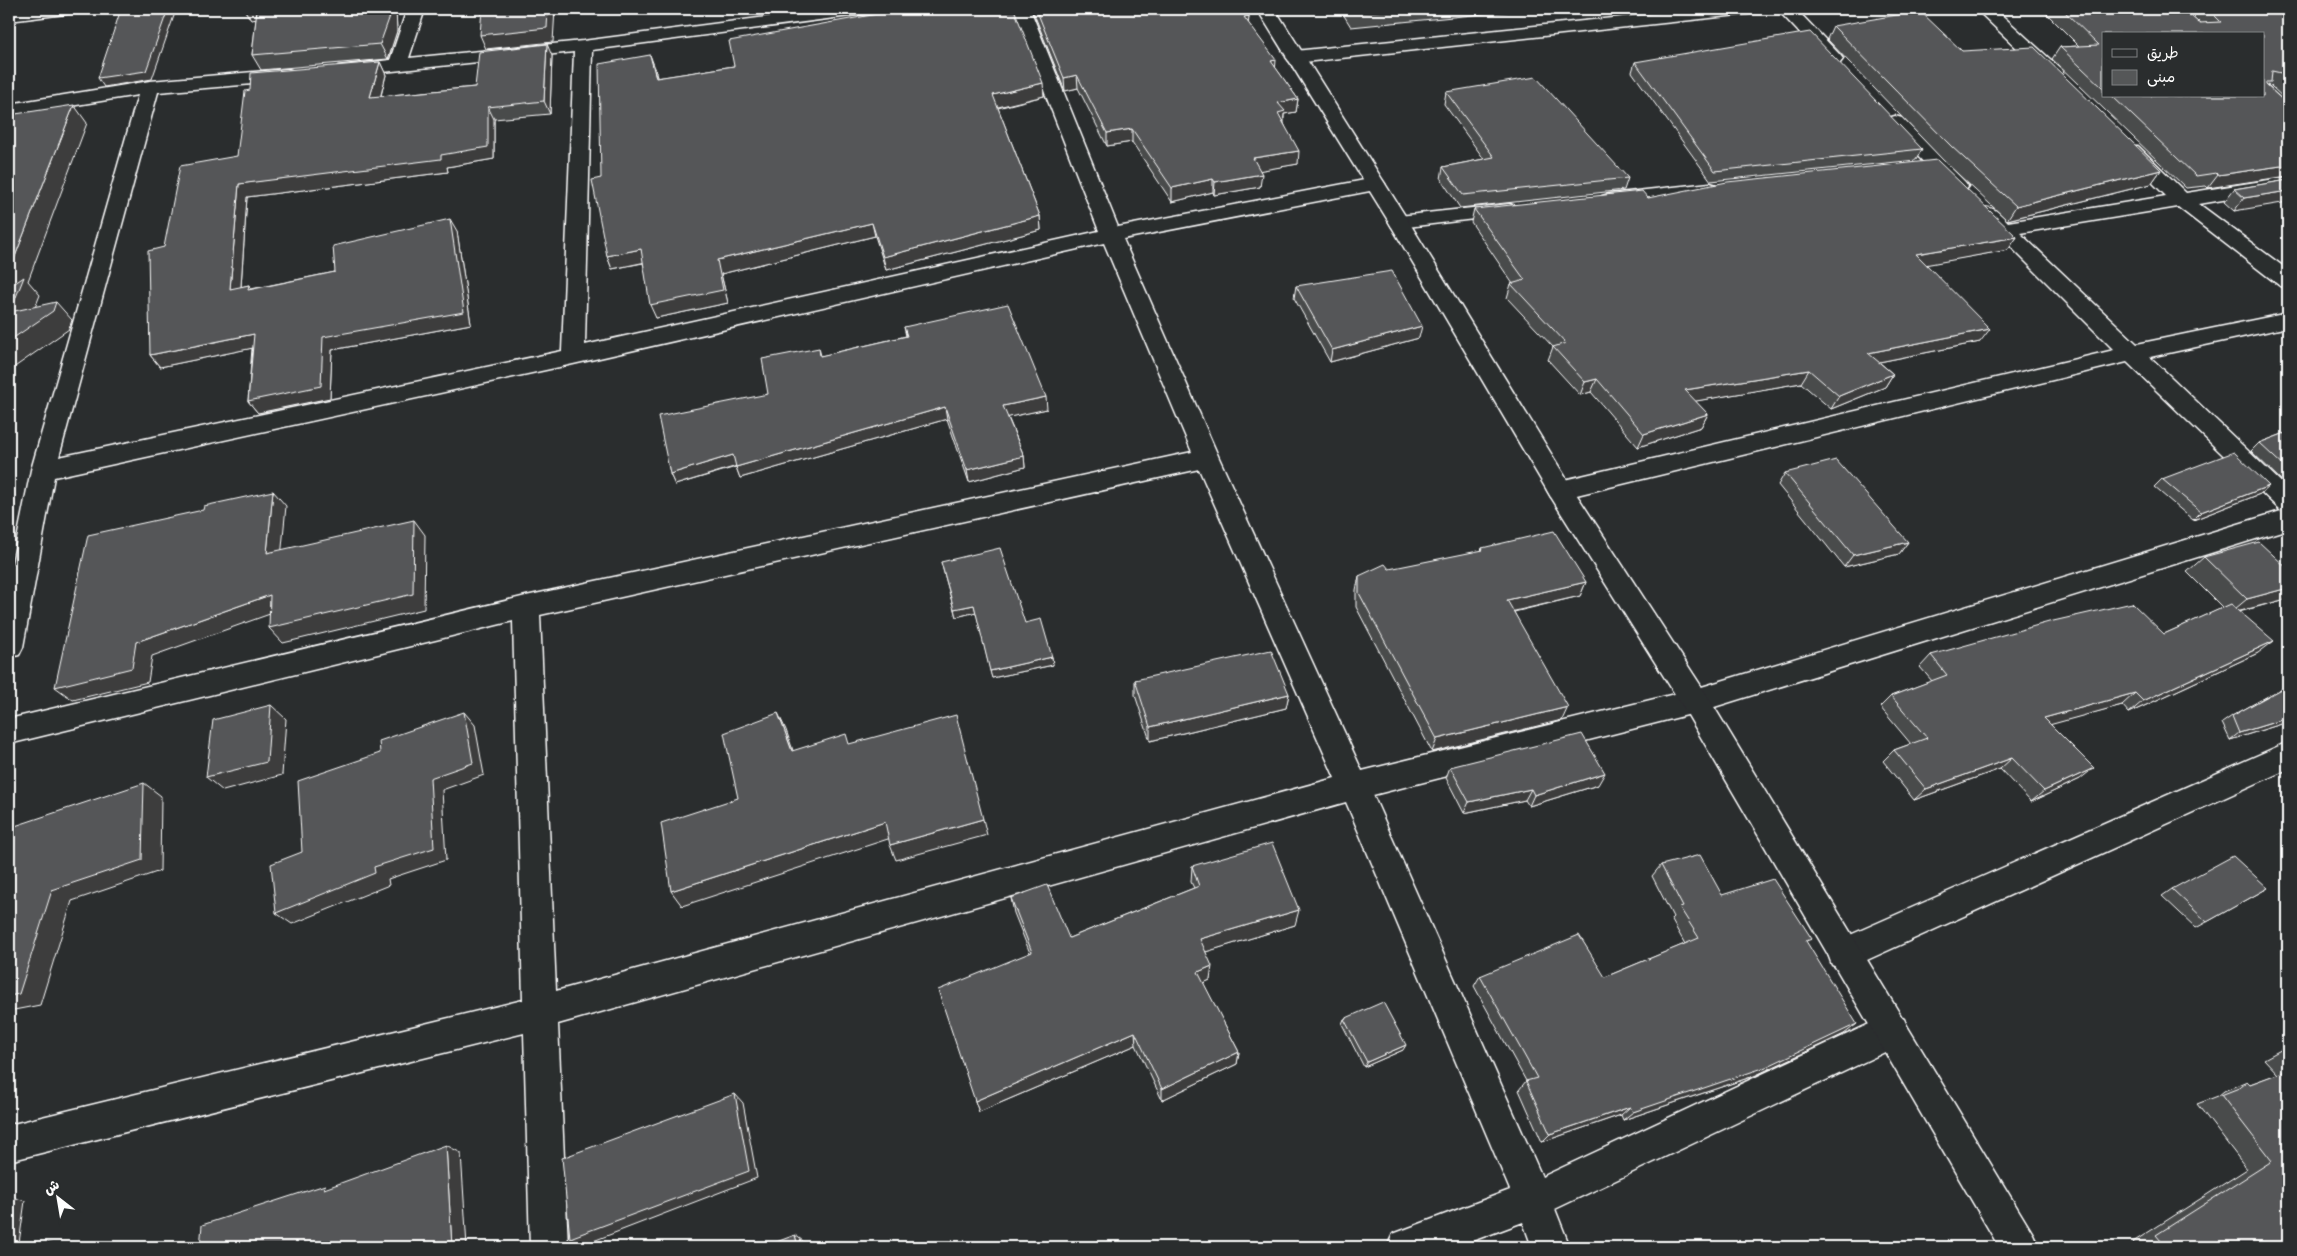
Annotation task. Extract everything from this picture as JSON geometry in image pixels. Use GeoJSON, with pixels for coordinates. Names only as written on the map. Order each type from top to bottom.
{"type":"FeatureCollection","features":[{"type":"Feature","properties":{"kind":"street"},"geometry":{"type":"LineString","coordinates":[[9,16],[65,9]]}},
{"type":"Feature","properties":{"kind":"street"},"geometry":{"type":"LineString","coordinates":[[397,66],[416,9]]}},
{"type":"Feature","properties":{"kind":"street"},"geometry":{"type":"LineString","coordinates":[[328,72],[583,46],[865,9]]}},
{"type":"Feature","properties":{"kind":"street"},"geometry":{"type":"LineString","coordinates":[[1021,9],[1111,235],[1207,458],[1354,786],[1551,1247]]}},
{"type":"Feature","properties":{"kind":"street"},"geometry":{"type":"LineString","coordinates":[[1266,9],[1399,222],[1560,490],[1695,701],[2020,1247]]}},
{"type":"Feature","properties":{"kind":"street"},"geometry":{"type":"LineString","coordinates":[[1295,57],[1748,9]]}},
{"type":"Feature","properties":{"kind":"street"},"geometry":{"type":"LineString","coordinates":[[1786,9],[1847,72]]}},
{"type":"Feature","properties":{"kind":"street"},"geometry":{"type":"LineString","coordinates":[[1985,9],[2066,85]]}},
{"type":"Feature","properties":{"kind":"street"},"geometry":{"type":"LineString","coordinates":[[573,356],[583,46]]}},
{"type":"Feature","properties":{"kind":"street"},"geometry":{"type":"LineString","coordinates":[[9,110],[150,87],[308,74]]}},
{"type":"Feature","properties":{"kind":"street"},"geometry":{"type":"LineString","coordinates":[[9,647],[44,470],[150,87]]}},
{"type":"Feature","properties":{"kind":"street"},"geometry":{"type":"LineString","coordinates":[[1881,108],[1925,166],[2004,229],[2288,504]]}},
{"type":"Feature","properties":{"kind":"street"},"geometry":{"type":"LineString","coordinates":[[2120,138],[2180,199],[2288,282]]}},
{"type":"Feature","properties":{"kind":"street"},"geometry":{"type":"LineString","coordinates":[[2004,229],[2288,183]]}},
{"type":"Feature","properties":{"kind":"street"},"geometry":{"type":"LineString","coordinates":[[44,470],[573,356],[1111,235],[1375,184]]}},
{"type":"Feature","properties":{"kind":"street"},"geometry":{"type":"LineString","coordinates":[[1587,202],[1726,187]]}},
{"type":"Feature","properties":{"kind":"street"},"geometry":{"type":"LineString","coordinates":[[1399,222],[1528,208]]}},
{"type":"Feature","properties":{"kind":"street"},"geometry":{"type":"LineString","coordinates":[[1560,490],[2133,354],[2288,320]]}},
{"type":"Feature","properties":{"kind":"street"},"geometry":{"type":"LineString","coordinates":[[9,731],[526,607],[1207,458]]}},
{"type":"Feature","properties":{"kind":"street"},"geometry":{"type":"LineString","coordinates":[[9,1143],[542,1012],[1354,786],[1695,701],[2288,519]]}},
{"type":"Feature","properties":{"kind":"street"},"geometry":{"type":"LineString","coordinates":[[526,607],[542,1012],[548,1247]]}},
{"type":"Feature","properties":{"kind":"street"},"geometry":{"type":"LineString","coordinates":[[1844,954],[2288,755]]}},
{"type":"Feature","properties":{"kind":"street"},"geometry":{"type":"LineString","coordinates":[[1406,1247],[1532,1200],[1892,1031]]}},
{"type":"Feature","properties":{"kind":"building"},"geometry":{"type":"Polygon","coordinates":[[[121,9],[168,9],[146,71],[98,78],[121,9]]]}},
{"type":"Feature","properties":{"kind":"building"},"geometry":{"type":"Polygon","coordinates":[[[257,9],[389,9],[390,16],[380,44],[252,55],[257,9]]]}},
{"type":"Feature","properties":{"kind":"building"},"geometry":{"type":"Polygon","coordinates":[[[482,9],[548,9],[547,28],[480,35],[482,9]]]}},
{"type":"Feature","properties":{"kind":"building"},"geometry":{"type":"Polygon","coordinates":[[[905,9],[1014,9],[1043,83],[993,95],[1040,216],[883,257],[872,223],[717,260],[723,290],[650,305],[641,249],[607,256],[592,180],[601,178],[599,64],[650,55],[656,78],[734,66],[729,41],[905,9]]]}},
{"type":"Feature","properties":{"kind":"building"},"geometry":{"type":"Polygon","coordinates":[[[1036,9],[1244,9],[1249,16],[1244,17],[1276,60],[1271,61],[1298,99],[1278,103],[1285,111],[1278,113],[1299,151],[1253,158],[1262,174],[1215,182],[1213,179],[1172,188],[1132,129],[1107,133],[1077,75],[1064,78],[1036,9]]]}},
{"type":"Feature","properties":{"kind":"building"},"geometry":{"type":"Polygon","coordinates":[[[1350,9],[1399,9],[1353,13],[1350,9]]]}},
{"type":"Feature","properties":{"kind":"building"},"geometry":{"type":"Polygon","coordinates":[[[2062,9],[2183,9],[2199,23],[2221,22],[2208,9],[2288,9],[2288,80],[2281,73],[2272,71],[2271,82],[2266,82],[2266,85],[2288,105],[2288,165],[2218,175],[2216,173],[2196,176],[2114,98],[2264,98],[2264,32],[2102,32],[2102,87],[2060,47],[2099,45],[2062,9]]]}},
{"type":"Feature","properties":{"kind":"building"},"geometry":{"type":"Polygon","coordinates":[[[1920,11],[1962,51],[2034,47],[2161,170],[2016,206],[1951,146],[1833,26],[1920,11]]]}},
{"type":"Feature","properties":{"kind":"building"},"geometry":{"type":"Polygon","coordinates":[[[1810,32],[1922,149],[1715,171],[1635,62],[1810,32]]]}},
{"type":"Feature","properties":{"kind":"building"},"geometry":{"type":"Polygon","coordinates":[[[547,44],[544,101],[488,107],[488,147],[441,155],[441,159],[239,184],[230,289],[249,285],[248,290],[335,272],[333,246],[450,219],[464,312],[323,337],[321,386],[248,401],[254,334],[150,355],[148,251],[164,247],[180,166],[237,156],[245,91],[250,90],[251,73],[380,62],[370,97],[475,87],[479,52],[547,44]]]}},
{"type":"Feature","properties":{"kind":"building"},"geometry":{"type":"Polygon","coordinates":[[[1536,77],[1628,178],[1463,195],[1443,167],[1494,157],[1446,92],[1536,77]]]}},
{"type":"Feature","properties":{"kind":"building"},"geometry":{"type":"Polygon","coordinates":[[[74,105],[9,272],[9,115],[74,105]]]}},
{"type":"Feature","properties":{"kind":"building"},"geometry":{"type":"Polygon","coordinates":[[[1937,160],[2017,237],[1916,254],[1990,329],[1868,353],[1893,374],[1839,396],[1809,370],[1685,390],[1708,414],[1644,434],[1597,379],[1585,382],[1553,347],[1566,343],[1511,284],[1525,280],[1474,209],[1642,191],[1648,198],[1727,182],[1937,160]]]}},
{"type":"Feature","properties":{"kind":"building"},"geometry":{"type":"Polygon","coordinates":[[[2288,180],[2288,191],[2244,198],[2234,189],[2288,180]]]}},
{"type":"Feature","properties":{"kind":"building"},"geometry":{"type":"Polygon","coordinates":[[[1392,271],[1422,326],[1332,350],[1296,286],[1392,271]]]}},
{"type":"Feature","properties":{"kind":"building"},"geometry":{"type":"Polygon","coordinates":[[[24,277],[10,312],[56,302],[53,311],[9,341],[9,287],[24,277]]]}},
{"type":"Feature","properties":{"kind":"building"},"geometry":{"type":"Polygon","coordinates":[[[1008,304],[1046,397],[1003,406],[1024,456],[967,470],[945,407],[736,467],[733,455],[670,474],[658,416],[768,394],[762,359],[819,348],[820,356],[907,336],[904,327],[1008,304]]]}},
{"type":"Feature","properties":{"kind":"building"},"geometry":{"type":"Polygon","coordinates":[[[2288,432],[2288,470],[2259,443],[2288,432]]]}},
{"type":"Feature","properties":{"kind":"building"},"geometry":{"type":"Polygon","coordinates":[[[2234,452],[2269,486],[2201,512],[2162,479],[2234,452]]]}},
{"type":"Feature","properties":{"kind":"building"},"geometry":{"type":"Polygon","coordinates":[[[1836,460],[1908,542],[1853,555],[1785,473],[1836,460]]]}},
{"type":"Feature","properties":{"kind":"building"},"geometry":{"type":"Polygon","coordinates":[[[273,491],[267,553],[414,520],[413,594],[269,628],[270,595],[136,642],[132,668],[55,687],[88,535],[203,510],[204,506],[273,491]]]}},
{"type":"Feature","properties":{"kind":"building"},"geometry":{"type":"Polygon","coordinates":[[[1554,531],[1586,582],[1507,600],[1568,707],[1437,739],[1359,593],[1359,576],[1385,564],[1389,569],[1483,550],[1482,548],[1554,531]]]}},
{"type":"Feature","properties":{"kind":"building"},"geometry":{"type":"Polygon","coordinates":[[[2259,542],[2288,569],[2288,588],[2247,599],[2204,557],[2259,542]]]}},
{"type":"Feature","properties":{"kind":"building"},"geometry":{"type":"Polygon","coordinates":[[[1000,548],[1025,623],[1041,619],[1052,657],[990,671],[974,605],[954,609],[941,562],[1000,548]]]}},
{"type":"Feature","properties":{"kind":"building"},"geometry":{"type":"Polygon","coordinates":[[[2132,603],[2164,634],[2231,604],[2274,641],[2143,701],[2135,693],[2044,718],[2094,768],[2044,791],[2012,758],[1926,789],[1894,750],[1927,738],[1891,696],[1947,675],[1931,655],[2049,622],[2132,603]]]}},
{"type":"Feature","properties":{"kind":"building"},"geometry":{"type":"Polygon","coordinates":[[[1271,650],[1289,694],[1150,727],[1135,680],[1271,650]]]}},
{"type":"Feature","properties":{"kind":"building"},"geometry":{"type":"Polygon","coordinates":[[[2288,685],[2288,718],[2239,733],[2232,716],[2288,685]]]}},
{"type":"Feature","properties":{"kind":"building"},"geometry":{"type":"Polygon","coordinates":[[[271,705],[267,762],[206,777],[213,720],[271,705]]]}},
{"type":"Feature","properties":{"kind":"building"},"geometry":{"type":"Polygon","coordinates":[[[464,712],[473,763],[430,778],[434,848],[374,867],[375,873],[276,913],[271,864],[302,852],[298,781],[380,753],[379,741],[464,712]]]}},
{"type":"Feature","properties":{"kind":"building"},"geometry":{"type":"Polygon","coordinates":[[[778,713],[792,751],[846,734],[849,744],[956,715],[983,819],[890,845],[885,822],[671,891],[661,823],[738,798],[724,733],[778,713]]]}},
{"type":"Feature","properties":{"kind":"building"},"geometry":{"type":"Polygon","coordinates":[[[1582,734],[1605,773],[1534,795],[1531,789],[1469,802],[1450,767],[1582,734]]]}},
{"type":"Feature","properties":{"kind":"building"},"geometry":{"type":"Polygon","coordinates":[[[144,783],[142,860],[52,890],[19,994],[9,996],[9,828],[144,783]]]}},
{"type":"Feature","properties":{"kind":"building"},"geometry":{"type":"Polygon","coordinates":[[[1272,843],[1299,910],[1200,939],[1212,966],[1198,972],[1239,1052],[1162,1089],[1135,1032],[975,1101],[938,990],[1032,952],[1011,898],[1047,885],[1069,938],[1199,886],[1192,866],[1272,843]]]}},
{"type":"Feature","properties":{"kind":"building"},"geometry":{"type":"Polygon","coordinates":[[[1700,855],[1722,895],[1773,879],[1812,939],[1806,941],[1857,1024],[1766,1067],[1633,1112],[1630,1107],[1550,1134],[1526,1081],[1537,1078],[1480,976],[1579,935],[1605,977],[1699,938],[1680,908],[1683,907],[1661,865],[1700,855]]]}},
{"type":"Feature","properties":{"kind":"building"},"geometry":{"type":"Polygon","coordinates":[[[2233,856],[2268,888],[2207,922],[2172,889],[2233,856]]]}},
{"type":"Feature","properties":{"kind":"building"},"geometry":{"type":"Polygon","coordinates":[[[1383,1002],[1406,1045],[1367,1062],[1344,1019],[1383,1002]]]}},
{"type":"Feature","properties":{"kind":"building"},"geometry":{"type":"Polygon","coordinates":[[[2288,1070],[2288,1247],[2166,1247],[2156,1235],[2272,1161],[2221,1095],[2239,1088],[2247,1081],[2250,1084],[2288,1070]]]}},
{"type":"Feature","properties":{"kind":"building"},"geometry":{"type":"Polygon","coordinates":[[[735,1094],[749,1171],[570,1238],[562,1158],[735,1094]]]}},
{"type":"Feature","properties":{"kind":"building"},"geometry":{"type":"Polygon","coordinates":[[[446,1145],[452,1247],[200,1247],[202,1225],[325,1185],[324,1189],[446,1145]]]}},
{"type":"Feature","properties":{"kind":"building"},"geometry":{"type":"Polygon","coordinates":[[[795,1235],[798,1247],[763,1247],[795,1235]]]}},
{"type":"Feature","properties":{"kind":"building"},"geometry":{"type":"Polygon","coordinates":[[[48,1243],[47,1247],[38,1247],[48,1243]]]}}]}
